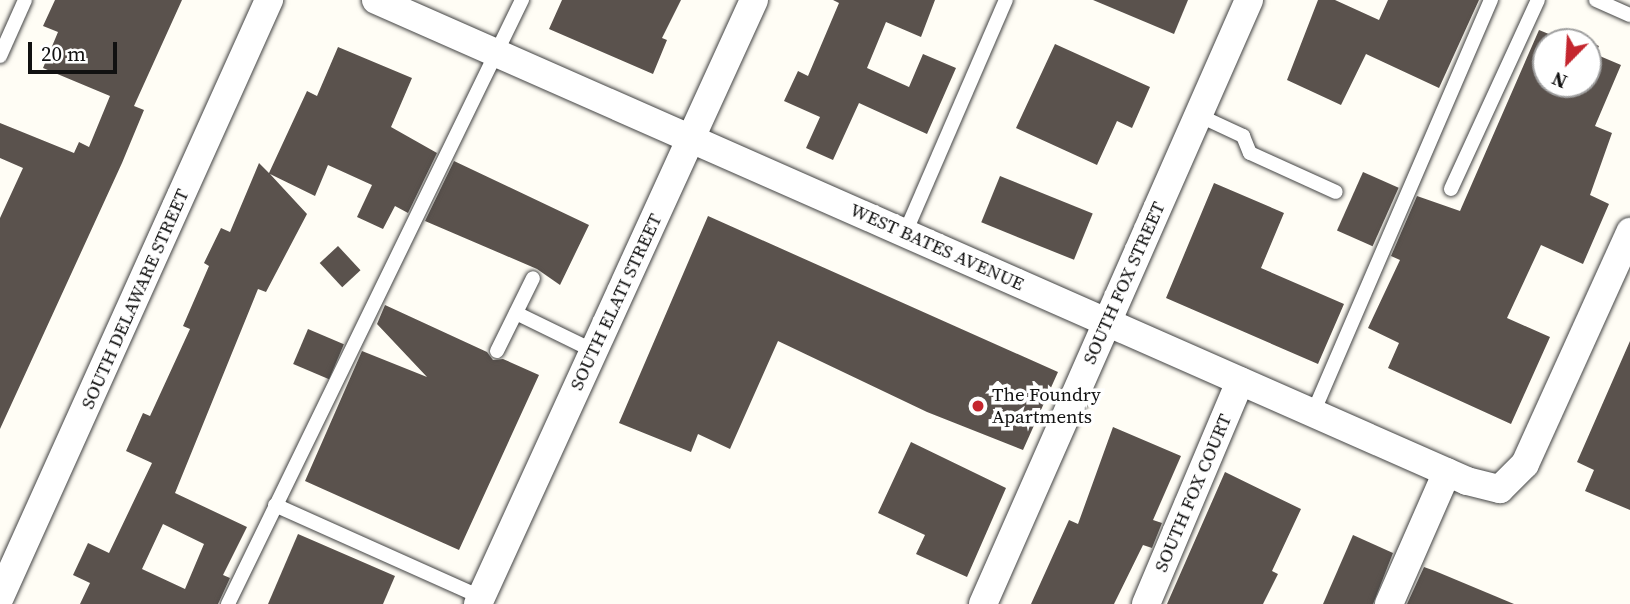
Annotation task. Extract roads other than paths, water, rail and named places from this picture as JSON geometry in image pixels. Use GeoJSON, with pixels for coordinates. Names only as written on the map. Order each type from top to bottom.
{"type":"FeatureCollection","features":[{"type":"Feature","properties":{"kind":"street","name":"SOUTH DELAWARE STREET"},"geometry":{"type":"LineString","coordinates":[[0,597],[269,0]]}},
{"type":"Feature","properties":{"kind":"street","name":"WEST BATES AVENUE"},"geometry":{"type":"LineString","coordinates":[[376,0],[1447,472],[1500,489],[1525,464],[1624,262]]}},
{"type":"Feature","properties":{"kind":"street","name":"SOUTH ELATI STREET"},"geometry":{"type":"LineString","coordinates":[[479,601],[754,0]]}},
{"type":"Feature","properties":{"kind":"street","name":"SOUTH FOX STREET"},"geometry":{"type":"LineString","coordinates":[[983,604],[1249,0]]}},
{"type":"Feature","properties":{"kind":"street"},"geometry":{"type":"LineString","coordinates":[[1624,262],[1630,232]]}},
{"type":"Feature","properties":{"kind":"street","name":"SOUTH FOX COURT"},"geometry":{"type":"LineString","coordinates":[[1146,604],[1240,381]]}},
{"type":"Feature","properties":{"kind":"street"},"geometry":{"type":"LineString","coordinates":[[1389,604],[1447,472]]}},
{"type":"Feature","properties":{"kind":"lane"},"geometry":{"type":"LineString","coordinates":[[0,56],[25,0]]}},
{"type":"Feature","properties":{"kind":"lane"},"geometry":{"type":"LineString","coordinates":[[228,604],[522,0]]}},
{"type":"Feature","properties":{"kind":"lane"},"geometry":{"type":"LineString","coordinates":[[905,233],[1006,0]]}},
{"type":"Feature","properties":{"kind":"lane"},"geometry":{"type":"LineString","coordinates":[[1313,413],[1491,0]]}},
{"type":"Feature","properties":{"kind":"lane"},"geometry":{"type":"LineString","coordinates":[[1451,189],[1538,0]]}},
{"type":"Feature","properties":{"kind":"lane"},"geometry":{"type":"LineString","coordinates":[[1596,0],[1630,15]]}},
{"type":"Feature","properties":{"kind":"lane"},"geometry":{"type":"LineString","coordinates":[[1198,115],[1242,136],[1250,153],[1336,192]]}},
{"type":"Feature","properties":{"kind":"lane"},"geometry":{"type":"LineString","coordinates":[[497,351],[533,278]]}},
{"type":"Feature","properties":{"kind":"lane"},"geometry":{"type":"LineString","coordinates":[[516,313],[594,351]]}},
{"type":"Feature","properties":{"kind":"lane"},"geometry":{"type":"LineString","coordinates":[[275,505],[479,601]]}},
{"type":"Feature","properties":{"kind":"place","name":"The Foundry Apartments"},"geometry":{"type":"Point","coordinates":[978,406]}}]}
